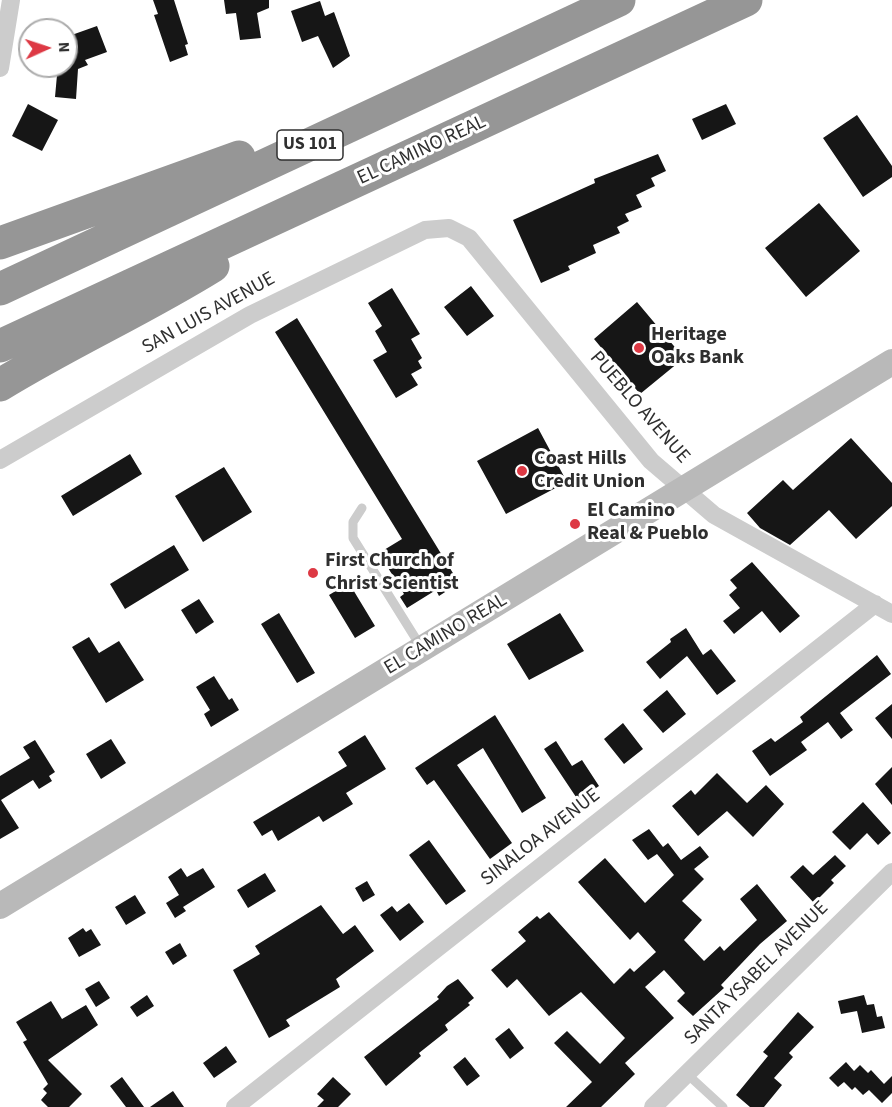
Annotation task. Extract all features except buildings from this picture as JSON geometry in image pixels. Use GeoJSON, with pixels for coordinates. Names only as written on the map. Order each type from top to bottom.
{"type":"FeatureCollection","features":[{"type":"Feature","properties":{"kind":"highway","name":"US 101"},"geometry":{"type":"LineString","coordinates":[[0,289],[619,0]]}},
{"type":"Feature","properties":{"kind":"highway","name":"EL CAMINO REAL"},"geometry":{"type":"LineString","coordinates":[[0,346],[746,0]]}},
{"type":"Feature","properties":{"kind":"highway"},"geometry":{"type":"LineString","coordinates":[[0,243],[432,87]]}},
{"type":"Feature","properties":{"kind":"highway"},"geometry":{"type":"LineString","coordinates":[[0,385],[76,341],[168,295],[334,190]]}},
{"type":"Feature","properties":{"kind":"main road","name":"EL CAMINO REAL"},"geometry":{"type":"LineString","coordinates":[[0,906],[892,362]]}},
{"type":"Feature","properties":{"kind":"street"},"geometry":{"type":"LineString","coordinates":[[0,68],[10,0]]}},
{"type":"Feature","properties":{"kind":"street","name":"SAN LUIS AVENUE"},"geometry":{"type":"LineString","coordinates":[[0,460],[250,315],[425,230],[449,228]]}},
{"type":"Feature","properties":{"kind":"street","name":"PUEBLO AVENUE"},"geometry":{"type":"LineString","coordinates":[[449,228],[469,238],[651,461],[683,491],[739,531],[892,614]]}},
{"type":"Feature","properties":{"kind":"street","name":"SINALOA AVENUE"},"geometry":{"type":"LineString","coordinates":[[235,1107],[875,604]]}},
{"type":"Feature","properties":{"kind":"street","name":"SANTA YSABEL AVENUE"},"geometry":{"type":"LineString","coordinates":[[653,1107],[892,873]]}},
{"type":"Feature","properties":{"kind":"lane"},"geometry":{"type":"LineString","coordinates":[[362,507],[353,522],[353,538],[422,650]]}},
{"type":"Feature","properties":{"kind":"lane"},"geometry":{"type":"LineString","coordinates":[[687,1074],[723,1107]]}},
{"type":"Feature","properties":{"kind":"place","name":"Heritage Oaks Bank"},"geometry":{"type":"Point","coordinates":[639,348]}},
{"type":"Feature","properties":{"kind":"place","name":"Coast Hills Credit Union"},"geometry":{"type":"Point","coordinates":[522,471]}},
{"type":"Feature","properties":{"kind":"place","name":"El Camino Real & Pueblo"},"geometry":{"type":"Point","coordinates":[575,524]}},
{"type":"Feature","properties":{"kind":"place","name":"First Church of Christ Scientist"},"geometry":{"type":"Point","coordinates":[313,573]}}]}
